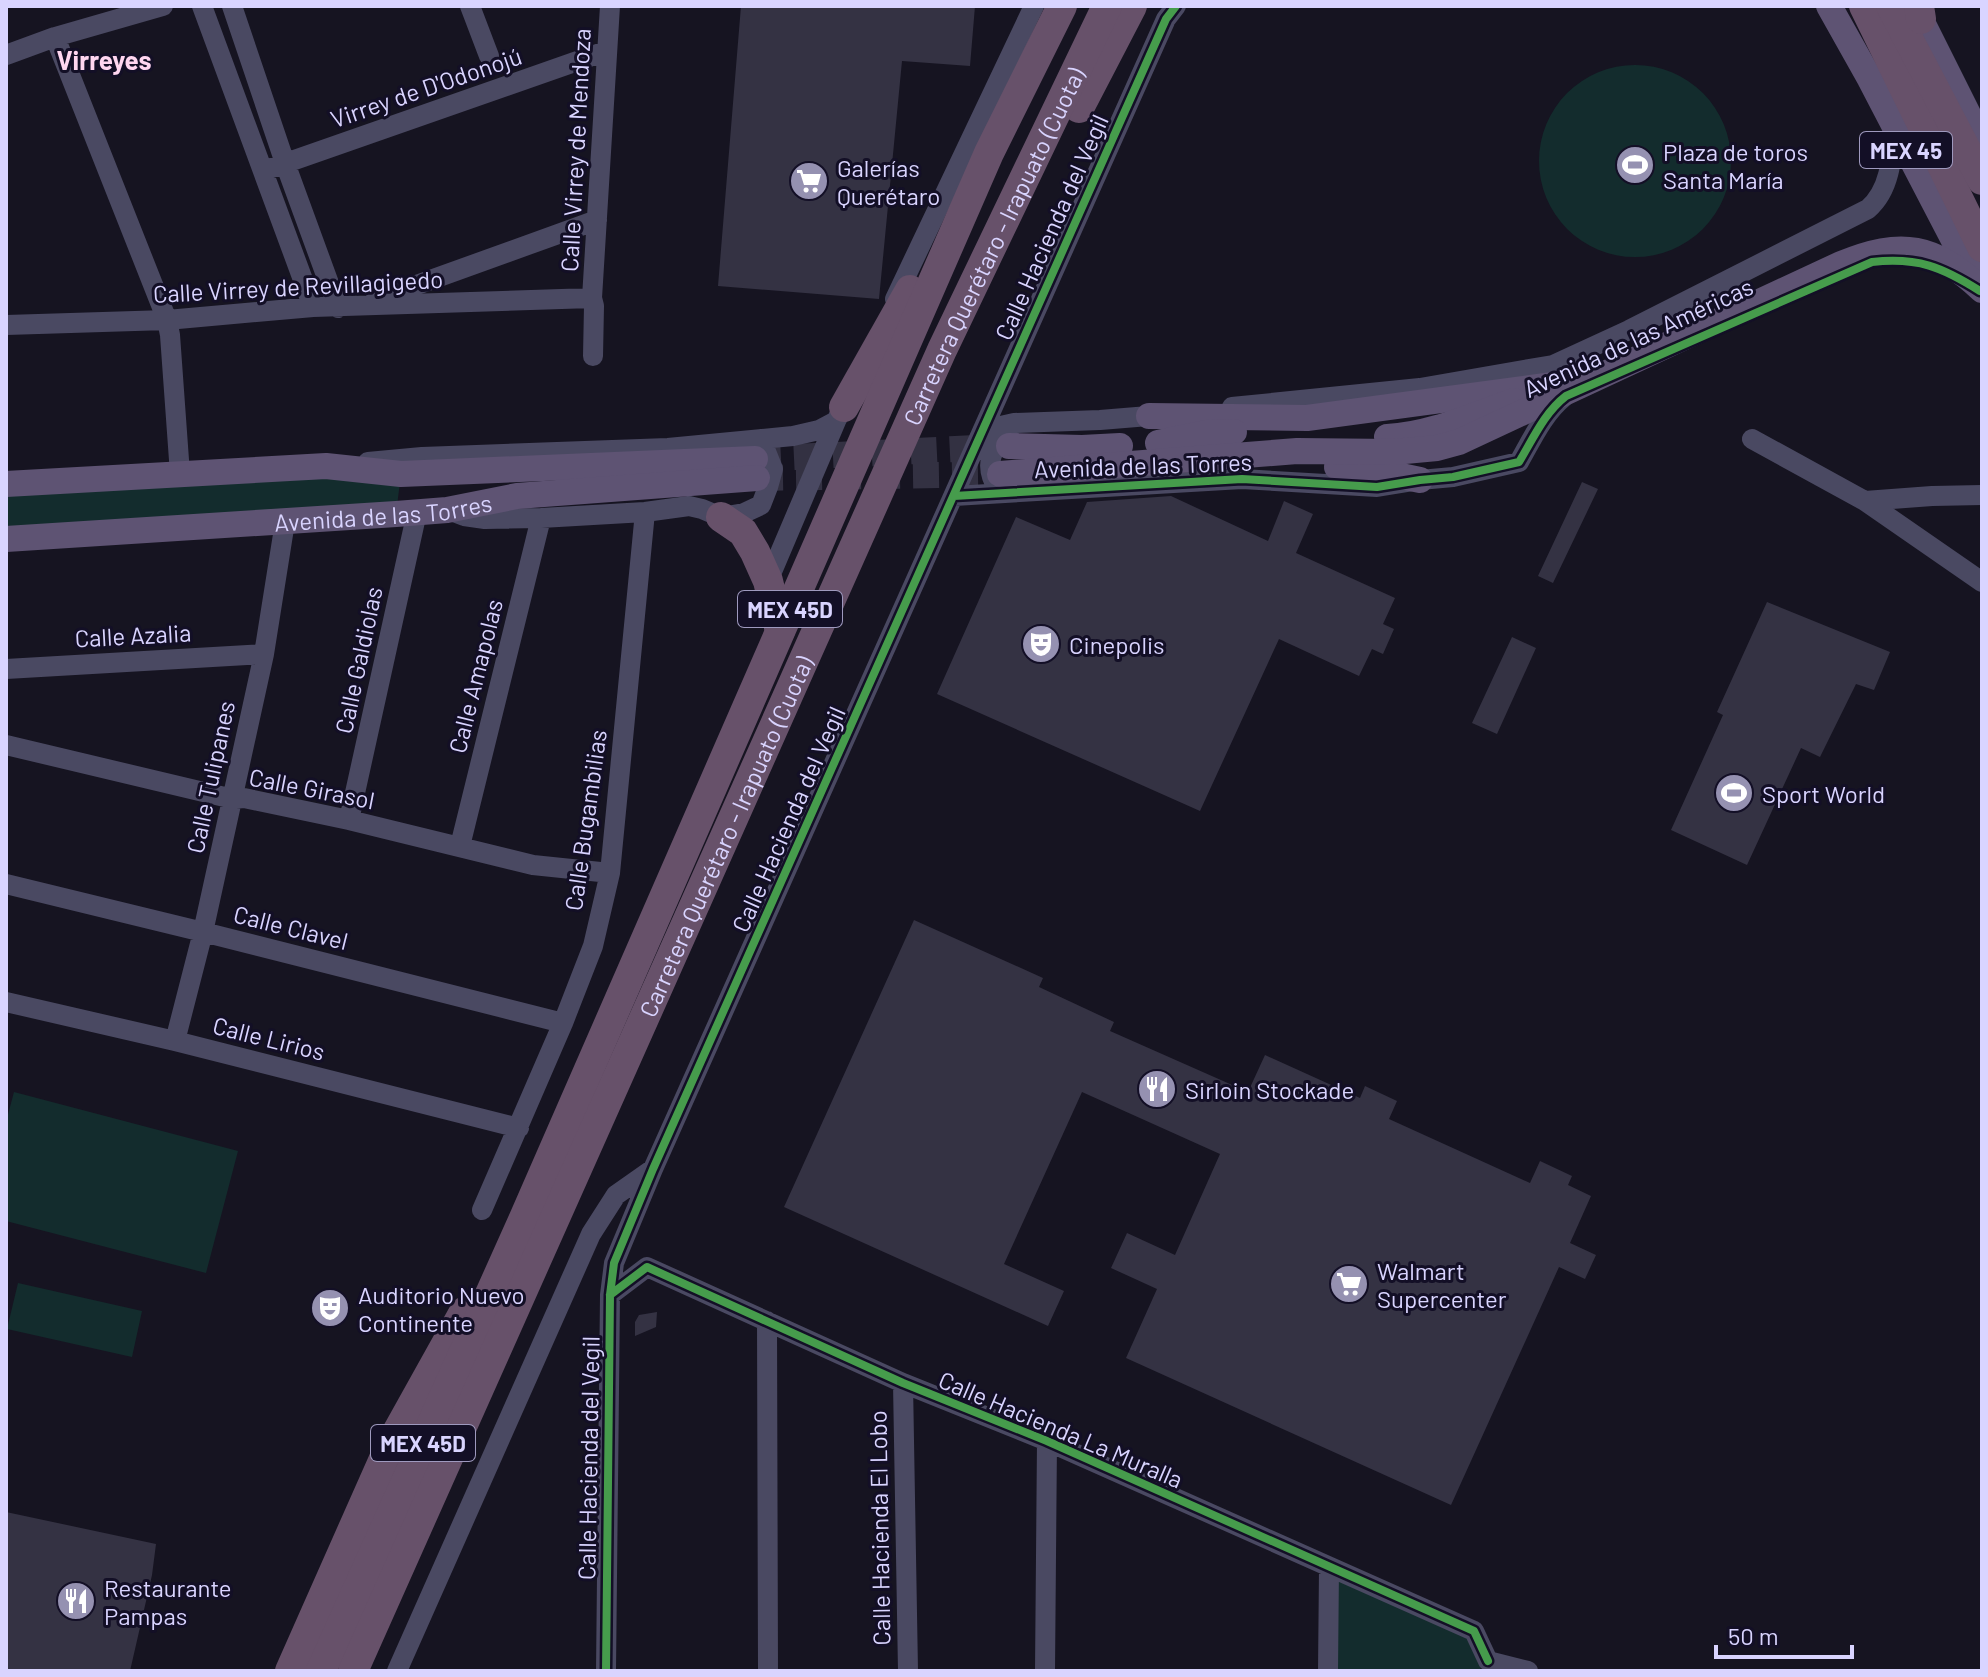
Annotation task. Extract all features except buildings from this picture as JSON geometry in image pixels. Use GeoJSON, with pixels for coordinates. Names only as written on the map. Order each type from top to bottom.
{"type":"FeatureCollection","features":[{"type":"Feature","properties":{"kind":"highway","name":"Carretera Querétaro - Irapuato (Cuota)"},"geometry":{"type":"LineString","coordinates":[[321,1671],[525,1216],[989,153],[1062,6]]}},
{"type":"Feature","properties":{"kind":"highway","name":"Carretera Querétaro - Irapuato (Cuota)"},"geometry":{"type":"LineString","coordinates":[[353,1671],[942,350],[1107,6]]}},
{"type":"Feature","properties":{"kind":"highway"},"geometry":{"type":"LineString","coordinates":[[942,350],[1029,207],[1132,6]]}},
{"type":"Feature","properties":{"kind":"highway","name":"MEX 45"},"geometry":{"type":"LineString","coordinates":[[1897,13],[1982,180]]}},
{"type":"Feature","properties":{"kind":"highway","name":"MEX 45"},"geometry":{"type":"LineString","coordinates":[[1897,13],[1982,247]]}},
{"type":"Feature","properties":{"kind":"highway"},"geometry":{"type":"LineString","coordinates":[[840,414],[989,153]]}},
{"type":"Feature","properties":{"kind":"highway"},"geometry":{"type":"LineString","coordinates":[[721,517],[743,532],[768,581],[780,631]]}},
{"type":"Feature","properties":{"kind":"highway"},"geometry":{"type":"LineString","coordinates":[[290,1671],[391,1443],[451,1332],[525,1216]]}},
{"type":"Feature","properties":{"kind":"main road","name":"MEX 45"},"geometry":{"type":"LineString","coordinates":[[1829,6],[1982,286]]}},
{"type":"Feature","properties":{"kind":"main road","name":"MEX 45"},"geometry":{"type":"LineString","coordinates":[[1897,13],[1982,142]]}},
{"type":"Feature","properties":{"kind":"main road","name":"Avenida de las Américas"},"geometry":{"type":"LineString","coordinates":[[1300,436],[1397,436],[1420,432],[1567,389],[1879,234],[1899,230],[1928,235],[1952,245],[1982,286]]}},
{"type":"Feature","properties":{"kind":"main road","name":"Avenida de las Américas"},"geometry":{"type":"LineString","coordinates":[[1300,436],[1394,452],[1437,448],[1459,442],[1841,264],[1885,249],[1905,249],[1939,257],[1982,286]]}},
{"type":"Feature","properties":{"kind":"main road"},"geometry":{"type":"LineString","coordinates":[[1158,443],[1206,433],[1411,420],[1431,415],[1447,406],[1465,381]]}},
{"type":"Feature","properties":{"kind":"main road"},"geometry":{"type":"LineString","coordinates":[[1149,416],[1300,436]]}},
{"type":"Feature","properties":{"kind":"main road","name":"Avenida de las Torres"},"geometry":{"type":"LineString","coordinates":[[1012,435],[1082,448],[1300,436]]}},
{"type":"Feature","properties":{"kind":"main road","name":"Avenida de las Torres"},"geometry":{"type":"LineString","coordinates":[[1000,483],[1198,459],[1300,436]]}},
{"type":"Feature","properties":{"kind":"main road","name":"Avenida de las Torres"},"geometry":{"type":"LineString","coordinates":[[6,484],[326,466],[401,474],[758,459]]}},
{"type":"Feature","properties":{"kind":"main road","name":"Avenida de las Torres"},"geometry":{"type":"LineString","coordinates":[[6,539],[447,510],[517,496],[758,459]]}},
{"type":"Feature","properties":{"kind":"main road"},"geometry":{"type":"LineString","coordinates":[[1198,459],[1368,469],[1420,480]]}},
{"type":"Feature","properties":{"kind":"street"},"geometry":{"type":"LineString","coordinates":[[6,55],[55,37],[163,6]]}},
{"type":"Feature","properties":{"kind":"street"},"geometry":{"type":"LineString","coordinates":[[202,6],[313,307]]}},
{"type":"Feature","properties":{"kind":"street"},"geometry":{"type":"LineString","coordinates":[[232,6],[338,308]]}},
{"type":"Feature","properties":{"kind":"street"},"geometry":{"type":"LineString","coordinates":[[470,6],[489,56]]}},
{"type":"Feature","properties":{"kind":"street"},"geometry":{"type":"LineString","coordinates":[[768,581],[840,414],[1034,6]]}},
{"type":"Feature","properties":{"kind":"street","name":"Calle Virrey de Mendoza"},"geometry":{"type":"LineString","coordinates":[[593,356],[592,298],[606,12]]}},
{"type":"Feature","properties":{"kind":"street","name":"Calle Hacienda del Vegil"},"geometry":{"type":"LineString","coordinates":[[606,1671],[610,1295],[614,1263],[653,1169],[1171,12]]}},
{"type":"Feature","properties":{"kind":"street"},"geometry":{"type":"LineString","coordinates":[[55,37],[167,320],[180,474]]}},
{"type":"Feature","properties":{"kind":"street","name":"Virrey de D'Odonojú"},"geometry":{"type":"LineString","coordinates":[[263,171],[606,51]]}},
{"type":"Feature","properties":{"kind":"street","name":"Avenida de las Torres"},"geometry":{"type":"LineString","coordinates":[[983,430],[1012,435],[1100,420],[1420,388],[1553,365],[1868,209],[1877,201],[1885,186],[1894,127]]}},
{"type":"Feature","properties":{"kind":"street"},"geometry":{"type":"LineString","coordinates":[[359,306],[597,220]]}},
{"type":"Feature","properties":{"kind":"street","name":"Calle Virrey de Revillagigedo"},"geometry":{"type":"LineString","coordinates":[[6,325],[167,320],[313,307],[592,298]]}},
{"type":"Feature","properties":{"kind":"street"},"geometry":{"type":"LineString","coordinates":[[1504,375],[1540,391],[1567,389]]}},
{"type":"Feature","properties":{"kind":"street","name":"Avenida de las Torres"},"geometry":{"type":"LineString","coordinates":[[954,496],[1000,483],[1242,479],[1377,487],[1453,477],[1519,462],[1547,414],[1567,389]]}},
{"type":"Feature","properties":{"kind":"street","name":"Avenida de las Torres"},"geometry":{"type":"LineString","coordinates":[[758,459],[793,436],[819,430],[840,414]]}},
{"type":"Feature","properties":{"kind":"street"},"geometry":{"type":"LineString","coordinates":[[1000,483],[993,481],[989,470],[992,452],[999,440],[1012,435]]}},
{"type":"Feature","properties":{"kind":"street"},"geometry":{"type":"LineString","coordinates":[[1752,439],[1865,501],[1980,573]]}},
{"type":"Feature","properties":{"kind":"street"},"geometry":{"type":"LineString","coordinates":[[447,510],[485,519],[695,507],[721,517],[744,513],[761,505],[773,469],[758,459]]}},
{"type":"Feature","properties":{"kind":"street"},"geometry":{"type":"LineString","coordinates":[[1865,501],[1982,495]]}},
{"type":"Feature","properties":{"kind":"street","name":"Calle Galdiolas"},"geometry":{"type":"LineString","coordinates":[[349,820],[417,512]]}},
{"type":"Feature","properties":{"kind":"street","name":"Calle Bugambilias"},"geometry":{"type":"LineString","coordinates":[[482,1210],[593,946],[610,873],[645,512]]}},
{"type":"Feature","properties":{"kind":"street","name":"Calle Amapolas"},"geometry":{"type":"LineString","coordinates":[[460,846],[541,518]]}},
{"type":"Feature","properties":{"kind":"street","name":"Calle Tulipanes"},"geometry":{"type":"LineString","coordinates":[[175,1041],[203,932],[264,654],[285,522]]}},
{"type":"Feature","properties":{"kind":"street","name":"Calle Azalia"},"geometry":{"type":"LineString","coordinates":[[6,669],[264,654]]}},
{"type":"Feature","properties":{"kind":"street","name":"Calle Girasol"},"geometry":{"type":"LineString","coordinates":[[6,745],[233,799],[244,798],[349,820],[533,865],[610,873]]}},
{"type":"Feature","properties":{"kind":"street","name":"Calle Clavel"},"geometry":{"type":"LineString","coordinates":[[6,884],[563,1023]]}},
{"type":"Feature","properties":{"kind":"street","name":"Calle Lirios"},"geometry":{"type":"LineString","coordinates":[[6,1002],[175,1041],[519,1128]]}},
{"type":"Feature","properties":{"kind":"street"},"geometry":{"type":"LineString","coordinates":[[397,1671],[591,1234],[616,1195],[653,1169]]}},
{"type":"Feature","properties":{"kind":"street","name":"Calle Hacienda La Muralla"},"geometry":{"type":"LineString","coordinates":[[610,1295],[647,1267],[903,1383],[1047,1441],[1474,1631],[1483,1666]]}},
{"type":"Feature","properties":{"kind":"street"},"geometry":{"type":"LineString","coordinates":[[767,1321],[768,1671]]}},
{"type":"Feature","properties":{"kind":"street","name":"Calle Hacienda El Lobo"},"geometry":{"type":"LineString","coordinates":[[903,1383],[908,1671]]}},
{"type":"Feature","properties":{"kind":"street"},"geometry":{"type":"LineString","coordinates":[[1045,1671],[1047,1441]]}},
{"type":"Feature","properties":{"kind":"street"},"geometry":{"type":"LineString","coordinates":[[1328,1671],[1329,1568]]}},
{"type":"Feature","properties":{"kind":"street"},"geometry":{"type":"LineString","coordinates":[[1483,1666],[1528,1671]]}},
{"type":"Feature","properties":{"kind":"green space","name":"Plaza de toros Santa María"},"geometry":{"type":"Polygon","coordinates":[[[1635,65],[1672,72],[1703,93],[1724,124],[1731,161],[1724,198],[1703,229],[1672,250],[1635,257],[1598,250],[1567,229],[1546,198],[1539,161],[1546,124],[1567,93],[1598,72],[1635,65]]]}},
{"type":"Feature","properties":{"kind":"green space"},"geometry":{"type":"Polygon","coordinates":[[[401,474],[396,514],[6,539],[6,484],[401,474]]]}},
{"type":"Feature","properties":{"kind":"green space"},"geometry":{"type":"Polygon","coordinates":[[[14,1092],[238,1151],[206,1273],[6,1221],[6,1122],[14,1092]]]}},
{"type":"Feature","properties":{"kind":"green space"},"geometry":{"type":"Polygon","coordinates":[[[18,1283],[142,1311],[132,1357],[7,1329],[18,1283]]]}},
{"type":"Feature","properties":{"kind":"green space"},"geometry":{"type":"Polygon","coordinates":[[[1329,1568],[1474,1631],[1488,1661],[1478,1671],[1328,1671],[1329,1568]]]}},
{"type":"Feature","properties":{"kind":"tunnel"},"geometry":{"type":"LineString","coordinates":[[755,459],[997,447]]}},
{"type":"Feature","properties":{"kind":"tunnel"},"geometry":{"type":"LineString","coordinates":[[757,478],[1000,474]]}},
{"type":"Feature","properties":{"kind":"cycle path"},"geometry":{"type":"LineString","coordinates":[[606,1671],[610,1295],[614,1263],[653,1169],[1166,19],[1176,6]]}},
{"type":"Feature","properties":{"kind":"cycle path"},"geometry":{"type":"LineString","coordinates":[[954,496],[1242,479],[1377,487],[1453,477],[1519,462],[1545,418],[1566,396],[1872,262],[1903,261],[1929,266],[1980,291]]}},
{"type":"Feature","properties":{"kind":"cycle path"},"geometry":{"type":"LineString","coordinates":[[610,1295],[647,1267],[903,1383],[1047,1441],[1474,1631],[1488,1661]]}},
{"type":"Feature","properties":{"kind":"place","name":"Plaza de toros Santa María"},"geometry":{"type":"Point","coordinates":[1635,165]}},
{"type":"Feature","properties":{"kind":"place","name":"Galerías Querétaro"},"geometry":{"type":"Point","coordinates":[809,181]}},
{"type":"Feature","properties":{"kind":"place","name":"Cinepolis"},"geometry":{"type":"Point","coordinates":[1041,644]}},
{"type":"Feature","properties":{"kind":"place","name":"Sport World"},"geometry":{"type":"Point","coordinates":[1734,793]}},
{"type":"Feature","properties":{"kind":"place","name":"Sirloin Stockade"},"geometry":{"type":"Point","coordinates":[1157,1089]}},
{"type":"Feature","properties":{"kind":"place","name":"Walmart Supercenter"},"geometry":{"type":"Point","coordinates":[1349,1284]}},
{"type":"Feature","properties":{"kind":"place","name":"Auditorio Nuevo Continente"},"geometry":{"type":"Point","coordinates":[330,1308]}},
{"type":"Feature","properties":{"kind":"place","name":"Restaurante Pampas"},"geometry":{"type":"Point","coordinates":[76,1601]}},
{"type":"Feature","properties":{"kind":"district","name":"Virreyes"},"geometry":{"type":"Point","coordinates":[104,59]}}]}
